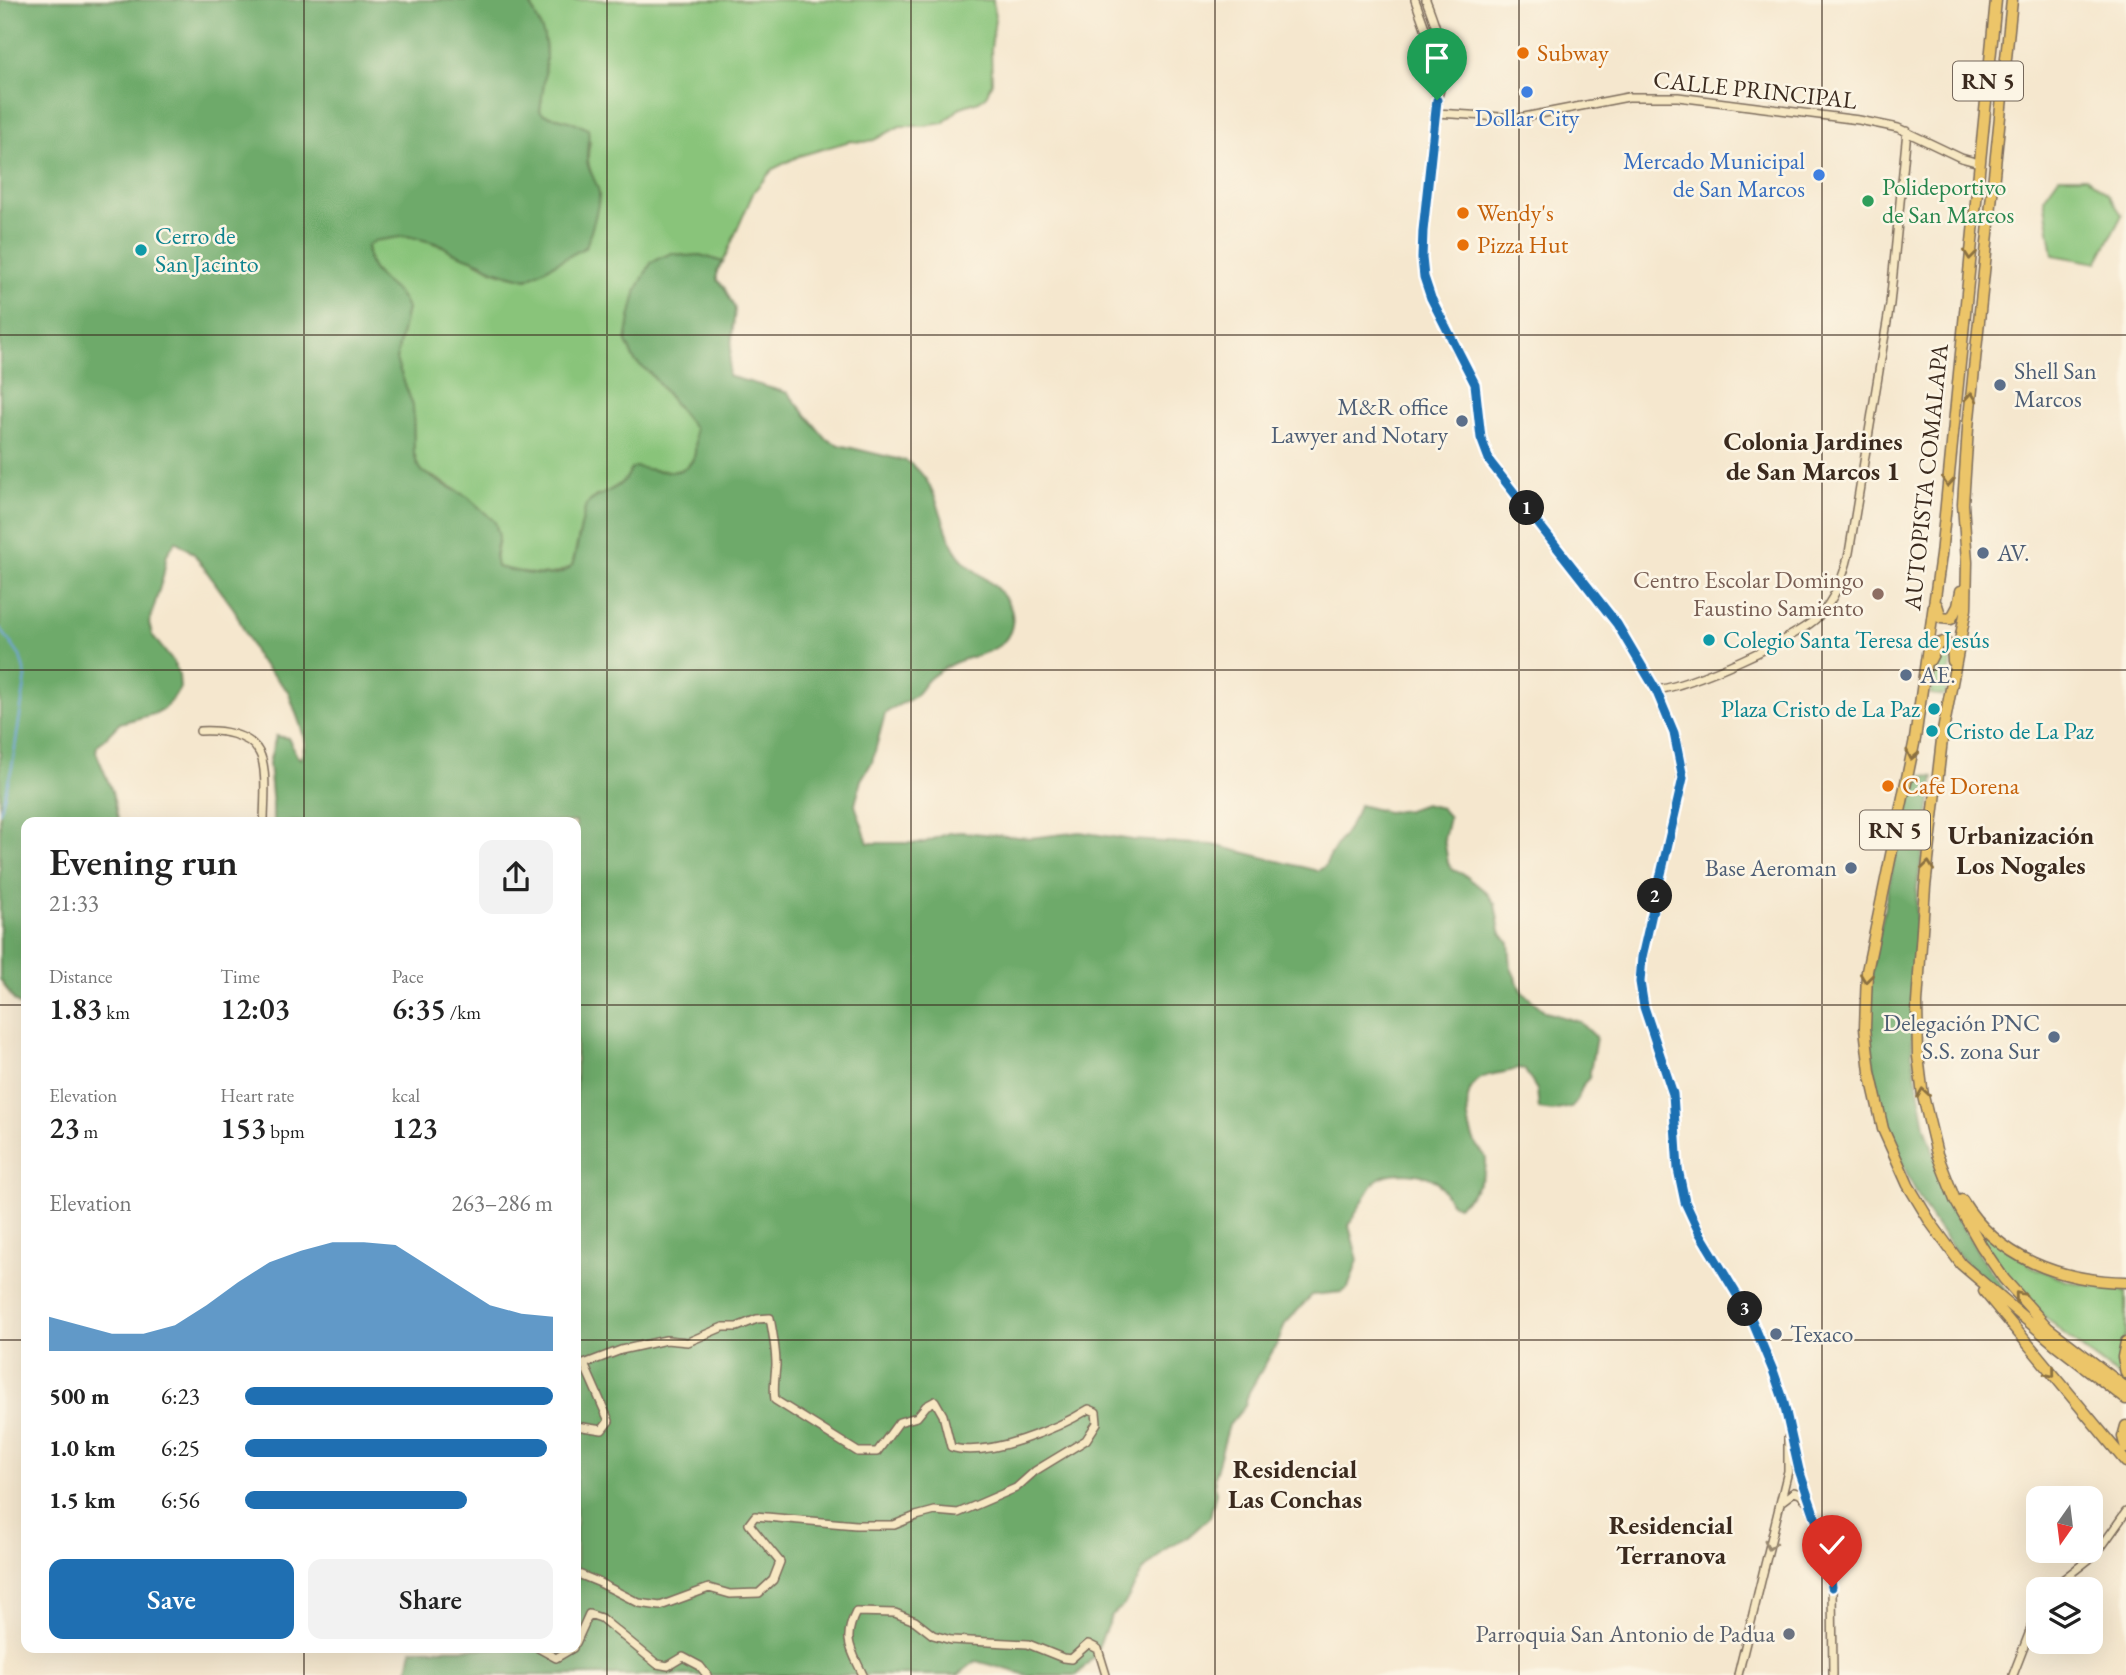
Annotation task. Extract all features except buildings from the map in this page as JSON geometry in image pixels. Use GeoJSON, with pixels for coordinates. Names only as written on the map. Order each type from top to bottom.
{"type":"FeatureCollection","features":[{"type":"Feature","properties":{"kind":"highway","name":"AUTOPISTA COMALAPA"},"geometry":{"type":"LineString","coordinates":[[1996,0],[1926,668],[1915,738],[1870,951],[1865,985],[1865,1028],[1870,1072],[1883,1129],[1908,1185],[1961,1264],[2055,1344],[2126,1399]]}},
{"type":"Feature","properties":{"kind":"highway","name":"AUTOPISTA COMALAPA"},"geometry":{"type":"LineString","coordinates":[[2012,0],[1968,428],[1963,504],[1967,562],[1963,632],[1939,766],[1925,887],[1916,1030],[1923,1096],[1937,1154],[1955,1200],[1982,1247],[2004,1279],[2048,1328],[2126,1388]]}},
{"type":"Feature","properties":{"kind":"highway"},"geometry":{"type":"LineString","coordinates":[[1937,580],[1938,613],[1941,618],[1948,620],[1953,617],[1958,606],[1967,562]]}},
{"type":"Feature","properties":{"kind":"highway"},"geometry":{"type":"LineString","coordinates":[[1926,668],[1938,644],[1949,643],[1953,652],[1953,679]]}},
{"type":"Feature","properties":{"kind":"highway"},"geometry":{"type":"LineString","coordinates":[[1937,1154],[1969,1211],[2008,1249],[2040,1266],[2073,1278],[2126,1282]]}},
{"type":"Feature","properties":{"kind":"highway"},"geometry":{"type":"LineString","coordinates":[[1961,1264],[2126,1462]]}},
{"type":"Feature","properties":{"kind":"highway"},"geometry":{"type":"LineString","coordinates":[[2126,1342],[2123,1360],[2126,1373]]}},
{"type":"Feature","properties":{"kind":"highway"},"geometry":{"type":"LineString","coordinates":[[2126,1426],[2123,1437],[2126,1448]]}},
{"type":"Feature","properties":{"kind":"main road"},"geometry":{"type":"LineString","coordinates":[[1417,0],[1438,48],[1443,52]]}},
{"type":"Feature","properties":{"kind":"main road"},"geometry":{"type":"LineString","coordinates":[[1417,0],[1434,53],[1437,100],[1423,231],[1424,277],[1431,298],[1475,384],[1483,448],[1490,462],[1617,624],[1656,690],[1674,733],[1683,778],[1642,957],[1640,982],[1644,1007],[1673,1094],[1678,1169],[1685,1202],[1699,1232],[1751,1318],[1783,1399],[1809,1503],[1830,1567],[1833,1675]]}},
{"type":"Feature","properties":{"kind":"main road"},"geometry":{"type":"LineString","coordinates":[[1426,0],[1443,52],[1443,85],[1437,100]]}},
{"type":"Feature","properties":{"kind":"main road","name":"CALLE PRINCIPAL"},"geometry":{"type":"LineString","coordinates":[[1436,113],[1518,118],[1628,97],[1652,96],[1859,120],[1908,131],[1961,158],[1979,163]]}},
{"type":"Feature","properties":{"kind":"main road"},"geometry":{"type":"LineString","coordinates":[[1656,690],[1680,684],[1763,650],[1791,635],[1820,615],[1840,583],[1849,553],[1883,353],[1908,131]]}},
{"type":"Feature","properties":{"kind":"main road"},"geometry":{"type":"LineString","coordinates":[[200,731],[225,731],[244,739],[259,751],[264,773],[264,817]]}},
{"type":"Feature","properties":{"kind":"main road"},"geometry":{"type":"LineString","coordinates":[[581,1427],[602,1430],[609,1421],[584,1364],[621,1350],[667,1340],[688,1342],[723,1327],[737,1327],[757,1319],[770,1318],[776,1367],[773,1386],[775,1400],[858,1452],[877,1452],[899,1422],[917,1417],[934,1401],[943,1415],[951,1447],[963,1451],[987,1450],[1054,1429],[1089,1409],[1096,1412],[1097,1423],[1086,1440],[1035,1471],[1016,1488],[958,1513],[935,1511],[894,1525],[856,1525],[754,1516],[749,1524],[780,1562],[773,1580],[759,1593],[730,1594],[709,1588],[660,1606],[639,1603],[581,1575]]}},
{"type":"Feature","properties":{"kind":"main road"},"geometry":{"type":"LineString","coordinates":[[1738,1675],[1788,1471],[1789,1430]]}},
{"type":"Feature","properties":{"kind":"main road"},"geometry":{"type":"LineString","coordinates":[[1781,1501],[1794,1492],[1809,1503]]}},
{"type":"Feature","properties":{"kind":"main road"},"geometry":{"type":"LineString","coordinates":[[2066,1577],[2096,1553],[2126,1512]]}},
{"type":"Feature","properties":{"kind":"main road"},"geometry":{"type":"LineString","coordinates":[[863,1675],[853,1658],[847,1629],[856,1612],[872,1611],[895,1613],[915,1622],[933,1635],[951,1640],[1028,1644],[1063,1658],[1071,1659],[1088,1644],[1098,1649],[1106,1675]]}},
{"type":"Feature","properties":{"kind":"main road"},"geometry":{"type":"LineString","coordinates":[[581,1632],[589,1614],[601,1618],[657,1664],[668,1666],[683,1657],[700,1666],[706,1675]]}},
{"type":"Feature","properties":{"kind":"main road"},"geometry":{"type":"LineString","coordinates":[[2013,1675],[2026,1642]]}},
{"type":"Feature","properties":{"kind":"main road"},"geometry":{"type":"LineString","coordinates":[[547,1653],[556,1658],[564,1653]]}},
{"type":"Feature","properties":{"kind":"green space"},"geometry":{"type":"Polygon","coordinates":[[[0,0],[529,0],[543,32],[546,55],[540,111],[588,129],[587,161],[599,198],[586,247],[527,279],[493,270],[440,244],[407,236],[374,241],[367,246],[368,260],[374,270],[399,295],[407,308],[396,360],[413,406],[414,453],[417,464],[423,472],[468,497],[495,522],[499,536],[495,555],[497,567],[536,575],[566,571],[573,562],[586,505],[623,482],[635,467],[668,472],[683,469],[689,464],[695,454],[695,429],[650,373],[635,361],[626,342],[630,318],[637,289],[651,263],[672,253],[700,255],[723,262],[717,271],[717,280],[724,287],[735,309],[728,376],[788,393],[826,439],[839,445],[906,461],[917,469],[931,489],[954,548],[966,564],[1004,596],[1012,613],[1010,632],[1000,645],[943,669],[930,678],[915,696],[885,714],[872,762],[861,780],[855,805],[868,843],[923,843],[949,833],[961,832],[1030,838],[1080,832],[1133,840],[1214,845],[1318,871],[1325,866],[1352,822],[1359,805],[1387,812],[1408,810],[1424,804],[1441,808],[1449,817],[1444,839],[1448,863],[1453,870],[1465,875],[1486,892],[1495,904],[1500,931],[1509,943],[1511,968],[1522,992],[1546,1012],[1580,1022],[1596,1037],[1589,1078],[1571,1107],[1553,1111],[1539,1109],[1537,1090],[1524,1069],[1487,1076],[1472,1087],[1467,1102],[1468,1120],[1475,1143],[1486,1157],[1486,1166],[1478,1186],[1458,1206],[1450,1202],[1437,1182],[1425,1176],[1391,1174],[1375,1182],[1349,1226],[1358,1260],[1348,1288],[1342,1292],[1312,1295],[1285,1324],[1279,1340],[1249,1392],[1245,1406],[1229,1425],[1214,1478],[1216,1492],[1210,1517],[1188,1537],[1169,1546],[1142,1572],[1124,1605],[1111,1616],[1095,1655],[1077,1675],[1027,1675],[976,1661],[958,1675],[407,1675],[411,1653],[581,1653],[581,817],[273,817],[269,763],[276,736],[288,738],[301,759],[305,744],[302,730],[288,691],[257,658],[234,609],[194,554],[176,541],[167,554],[149,623],[152,635],[174,663],[179,675],[180,689],[165,708],[154,714],[120,723],[97,746],[96,752],[112,791],[118,817],[21,817],[21,1006],[0,979],[0,0]]]}},
{"type":"Feature","properties":{"kind":"green space"},"geometry":{"type":"Polygon","coordinates":[[[530,0],[993,0],[995,19],[991,48],[992,82],[986,96],[979,101],[961,107],[943,123],[900,126],[874,140],[850,141],[799,156],[773,169],[754,191],[723,262],[700,255],[672,253],[660,258],[626,342],[635,361],[650,373],[695,429],[694,457],[689,465],[674,471],[630,470],[628,479],[596,496],[586,505],[572,566],[563,571],[544,574],[497,567],[495,558],[498,534],[495,525],[478,507],[423,472],[417,464],[414,453],[413,406],[396,360],[407,308],[371,267],[367,246],[378,238],[410,237],[463,255],[497,273],[527,279],[582,248],[599,195],[589,164],[590,142],[576,123],[540,111],[546,55],[543,32],[530,0]]]}},
{"type":"Feature","properties":{"kind":"green space"},"geometry":{"type":"Polygon","coordinates":[[[2059,177],[2086,177],[2108,194],[2122,215],[2097,263],[2053,255],[2044,198],[2059,177]]]}},
{"type":"Feature","properties":{"kind":"green space"},"geometry":{"type":"Polygon","coordinates":[[[1944,648],[1949,649],[1951,664],[1945,696],[1930,694],[1939,654],[1944,648]]]}},
{"type":"Feature","properties":{"kind":"green space"},"geometry":{"type":"Polygon","coordinates":[[[1913,775],[1934,777],[1917,888],[1912,1054],[1925,1126],[1957,1218],[1986,1264],[2019,1308],[1969,1267],[1940,1231],[1903,1164],[1878,1090],[1869,1015],[1871,978],[1913,775]]]}},
{"type":"Feature","properties":{"kind":"green space"},"geometry":{"type":"Polygon","coordinates":[[[1967,1216],[2031,1266],[2067,1281],[2126,1291],[2126,1335],[2119,1355],[2119,1365],[2126,1381],[2074,1342],[2012,1283],[1967,1216]]]}},
{"type":"Feature","properties":{"kind":"waterway"},"geometry":{"type":"LineString","coordinates":[[0,628],[20,656],[26,677],[12,767],[0,812]]}},
{"type":"Feature","properties":{"kind":"place","name":"Subway"},"geometry":{"type":"Point","coordinates":[1523,53]}},
{"type":"Feature","properties":{"kind":"place","name":"Dollar City"},"geometry":{"type":"Point","coordinates":[1527,92]}},
{"type":"Feature","properties":{"kind":"place","name":"Mercado Municipal de San Marcos"},"geometry":{"type":"Point","coordinates":[1819,175]}},
{"type":"Feature","properties":{"kind":"place","name":"Polideportivo de San Marcos"},"geometry":{"type":"Point","coordinates":[1868,201]}},
{"type":"Feature","properties":{"kind":"place","name":"Wendy's"},"geometry":{"type":"Point","coordinates":[1463,213]}},
{"type":"Feature","properties":{"kind":"place","name":"Pizza Hut"},"geometry":{"type":"Point","coordinates":[1463,245]}},
{"type":"Feature","properties":{"kind":"place","name":"Cerro de San Jacinto"},"geometry":{"type":"Point","coordinates":[141,250]}},
{"type":"Feature","properties":{"kind":"place","name":"Shell San Marcos"},"geometry":{"type":"Point","coordinates":[2000,385]}},
{"type":"Feature","properties":{"kind":"place","name":"M&R office Lawyer and Notary"},"geometry":{"type":"Point","coordinates":[1462,421]}},
{"type":"Feature","properties":{"kind":"place","name":"AV."},"geometry":{"type":"Point","coordinates":[1983,553]}},
{"type":"Feature","properties":{"kind":"place","name":"Centro Escolar Domingo Faustino Samiento"},"geometry":{"type":"Point","coordinates":[1878,594]}},
{"type":"Feature","properties":{"kind":"place","name":"Colegio Santa Teresa de Jesús"},"geometry":{"type":"Point","coordinates":[1709,640]}},
{"type":"Feature","properties":{"kind":"place","name":"AE."},"geometry":{"type":"Point","coordinates":[1906,675]}},
{"type":"Feature","properties":{"kind":"place","name":"Plaza Cristo de La Paz"},"geometry":{"type":"Point","coordinates":[1934,709]}},
{"type":"Feature","properties":{"kind":"place","name":"Cristo de La Paz"},"geometry":{"type":"Point","coordinates":[1932,731]}},
{"type":"Feature","properties":{"kind":"place","name":"Cafe Dorena"},"geometry":{"type":"Point","coordinates":[1888,786]}},
{"type":"Feature","properties":{"kind":"place","name":"Base Aeroman"},"geometry":{"type":"Point","coordinates":[1851,868]}},
{"type":"Feature","properties":{"kind":"place","name":"Delegación PNC S.S. zona Sur"},"geometry":{"type":"Point","coordinates":[2054,1037]}},
{"type":"Feature","properties":{"kind":"place","name":"Texaco"},"geometry":{"type":"Point","coordinates":[1776,1334]}},
{"type":"Feature","properties":{"kind":"place","name":"Parroquia San Antonio de Padua"},"geometry":{"type":"Point","coordinates":[1789,1634]}},
{"type":"Feature","properties":{"kind":"district","name":"Colonia Jardines de San Marcos 1"},"geometry":{"type":"Point","coordinates":[1813,456]}},
{"type":"Feature","properties":{"kind":"district","name":"Urbanización Los Nogales"},"geometry":{"type":"Point","coordinates":[2021,850]}},
{"type":"Feature","properties":{"kind":"district","name":"Residencial Las Conchas"},"geometry":{"type":"Point","coordinates":[1295,1484]}},
{"type":"Feature","properties":{"kind":"district","name":"Residencial Terranova"},"geometry":{"type":"Point","coordinates":[1671,1540]}},
{"type":"Feature","properties":{"kind":"route"},"geometry":{"type":"LineString","coordinates":[[1437,100],[1423,231],[1424,277],[1431,298],[1475,384],[1483,448],[1490,462],[1617,624],[1656,690],[1674,733],[1683,778],[1642,957],[1640,982],[1644,1007],[1673,1094],[1678,1169],[1685,1202],[1699,1232],[1751,1318],[1774,1373],[1783,1399],[1799,1470],[1826,1549],[1832,1587]]}}]}
